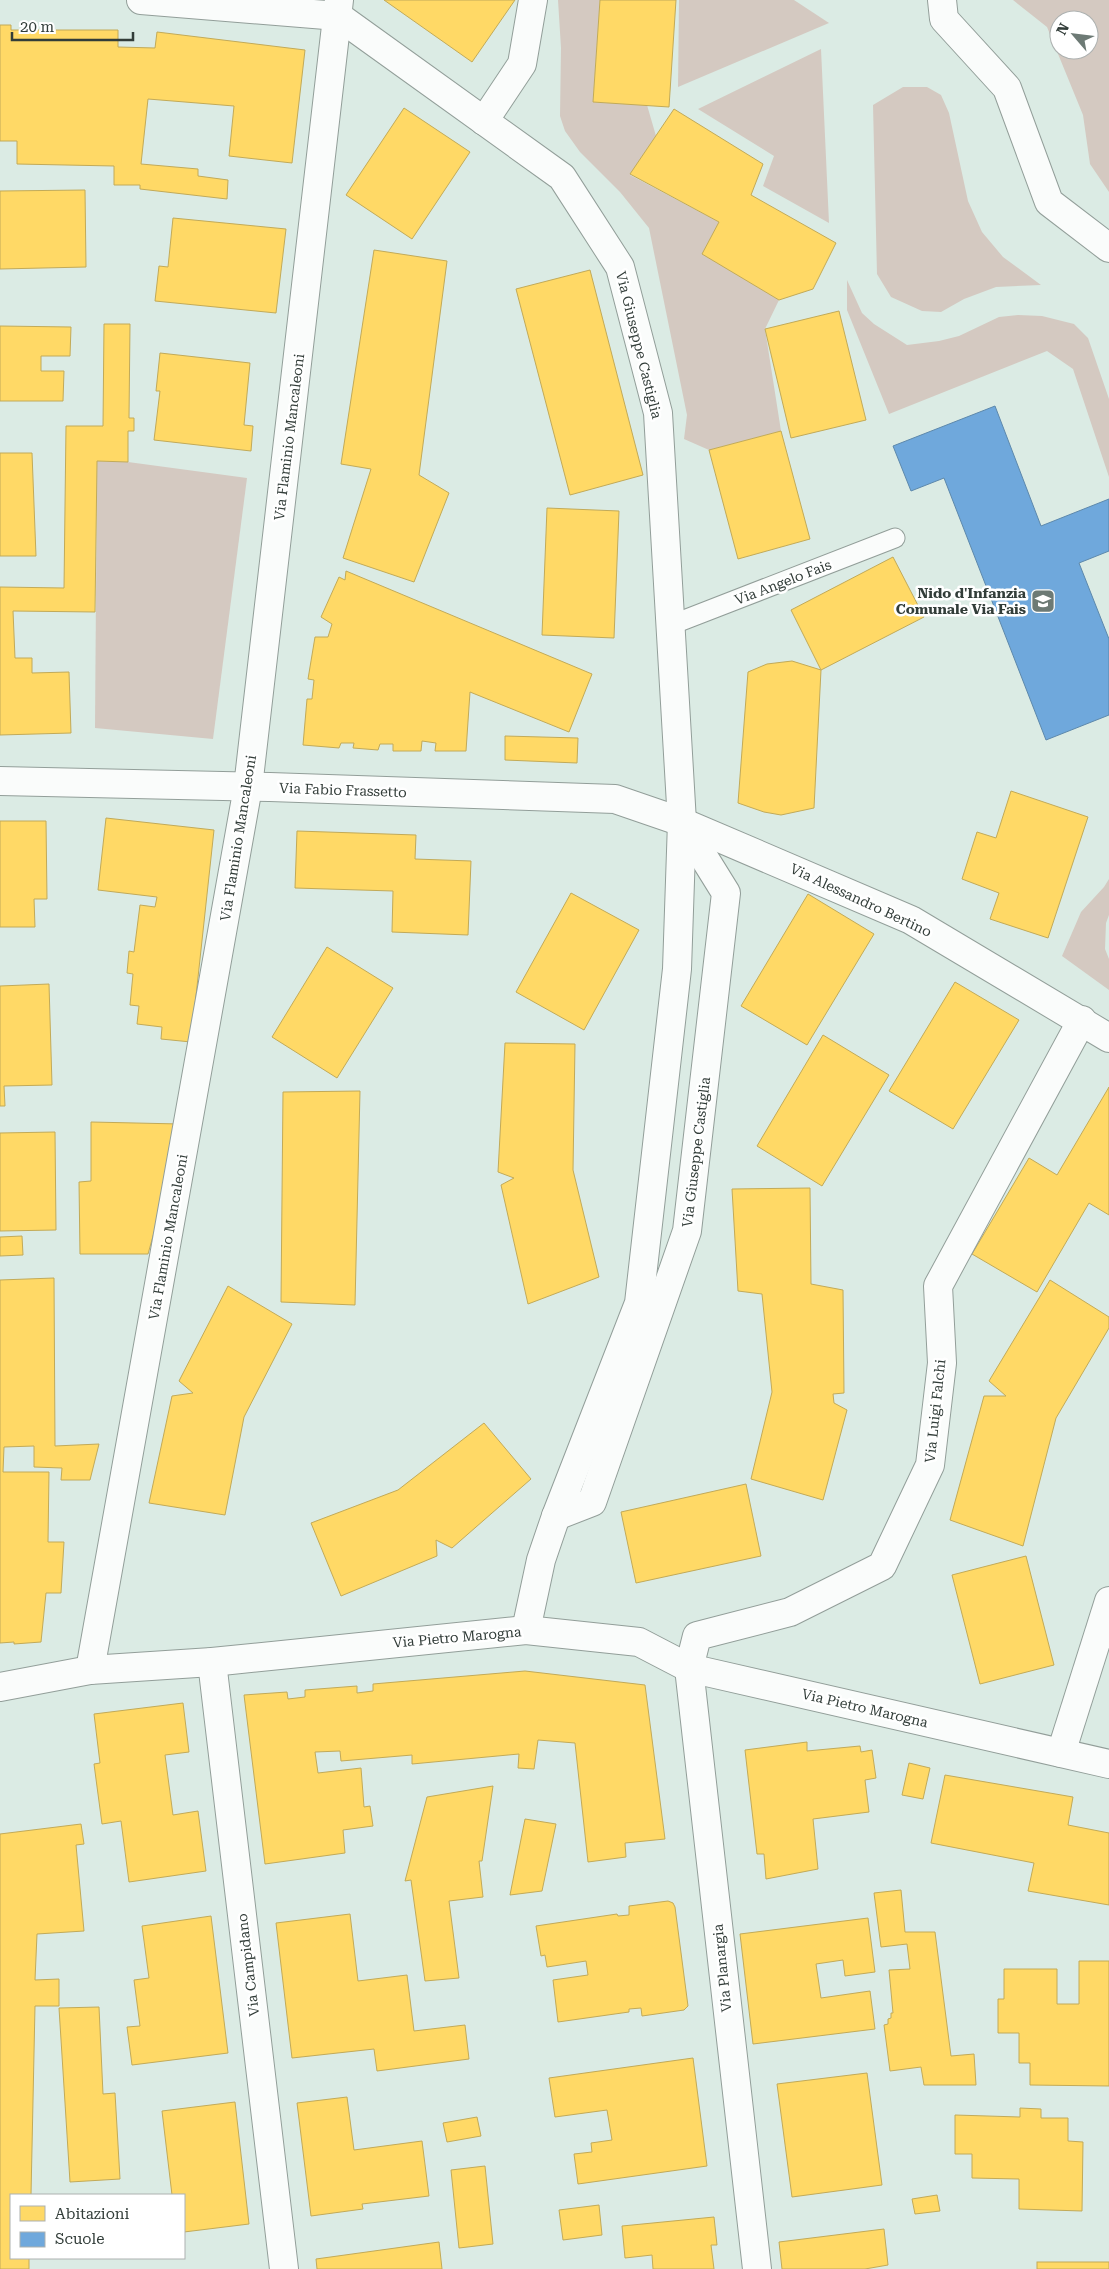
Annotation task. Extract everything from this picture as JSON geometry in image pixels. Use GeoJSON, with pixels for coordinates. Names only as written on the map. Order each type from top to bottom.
{"type":"FeatureCollection","features":[{"type":"Feature","properties":{"kind":"street"},"geometry":{"type":"LineString","coordinates":[[141,0],[339,8]]}},
{"type":"Feature","properties":{"kind":"street"},"geometry":{"type":"LineString","coordinates":[[484,121],[522,64],[533,0]]}},
{"type":"Feature","properties":{"kind":"street"},"geometry":{"type":"LineString","coordinates":[[942,0],[944,19],[1007,88],[1050,202],[1109,248]]}},
{"type":"Feature","properties":{"kind":"street","name":"Via Giuseppe Castiglia"},"geometry":{"type":"LineString","coordinates":[[339,8],[484,121],[562,177],[620,267],[658,413],[682,822],[677,969],[639,1303],[556,1516],[542,1560],[526,1630]]}},
{"type":"Feature","properties":{"kind":"street","name":"Via Flaminio Mancaleoni"},"geometry":{"type":"LineString","coordinates":[[90,1670],[248,787],[339,8]]}},
{"type":"Feature","properties":{"kind":"street","name":"Via Fabio Frassetto"},"geometry":{"type":"LineString","coordinates":[[0,781],[615,799],[682,822]]}},
{"type":"Feature","properties":{"kind":"street","name":"Via Giuseppe Castiglia"},"geometry":{"type":"LineString","coordinates":[[556,1516],[592,1502],[687,1231],[726,893],[682,822]]}},
{"type":"Feature","properties":{"kind":"street","name":"Via Alessandro Bertino"},"geometry":{"type":"LineString","coordinates":[[682,822],[911,920],[1082,1020],[1109,1038]]}},
{"type":"Feature","properties":{"kind":"street","name":"Via Luigi Falchi"},"geometry":{"type":"LineString","coordinates":[[689,1668],[697,1636],[790,1612],[882,1566],[930,1465],[942,1364],[938,1286],[1082,1020]]}},
{"type":"Feature","properties":{"kind":"street"},"geometry":{"type":"LineString","coordinates":[[1061,1752],[1109,1601]]}},
{"type":"Feature","properties":{"kind":"street","name":"Via Pietro Marogna"},"geometry":{"type":"LineString","coordinates":[[0,1687],[90,1670],[212,1662],[526,1630],[639,1642],[689,1668],[1109,1764]]}},
{"type":"Feature","properties":{"kind":"street","name":"Via Campidano"},"geometry":{"type":"LineString","coordinates":[[212,1662],[284,2269]]}},
{"type":"Feature","properties":{"kind":"street","name":"Via Planargia"},"geometry":{"type":"LineString","coordinates":[[689,1668],[756,2269]]}},
{"type":"Feature","properties":{"kind":"lane","name":"Via Angelo Fais"},"geometry":{"type":"LineString","coordinates":[[670,625],[895,538]]}},
{"type":"Feature","properties":{"kind":"shaded area"},"geometry":{"type":"Polygon","coordinates":[[[558,0],[600,0],[593,102],[647,105],[656,136],[630,175],[719,222],[703,254],[779,300],[765,329],[781,431],[709,450],[684,439],[687,415],[649,228],[620,192],[580,152],[565,131],[560,116],[561,48],[558,0]]]}},
{"type":"Feature","properties":{"kind":"shaded area"},"geometry":{"type":"Polygon","coordinates":[[[679,0],[794,0],[829,23],[678,87],[679,0]]]}},
{"type":"Feature","properties":{"kind":"shaded area"},"geometry":{"type":"Polygon","coordinates":[[[1013,0],[1109,0],[1109,192],[1090,164],[1083,115],[1060,60],[1099,60],[1099,10],[1049,10],[1049,32],[1047,27],[1013,0]]]}},
{"type":"Feature","properties":{"kind":"shaded area"},"geometry":{"type":"Polygon","coordinates":[[[821,49],[829,223],[763,186],[774,156],[698,109],[821,49]]]}},
{"type":"Feature","properties":{"kind":"shaded area"},"geometry":{"type":"Polygon","coordinates":[[[903,87],[927,87],[941,95],[949,113],[968,201],[982,232],[1003,257],[1041,285],[996,287],[964,299],[941,312],[922,311],[891,297],[877,274],[873,105],[903,87]]]}},
{"type":"Feature","properties":{"kind":"shaded area"},"geometry":{"type":"Polygon","coordinates":[[[847,280],[862,313],[874,324],[907,345],[939,341],[959,336],[999,317],[1018,315],[1042,316],[1074,324],[1088,338],[1109,399],[1109,477],[1073,369],[1047,351],[889,414],[847,310],[847,280]]]}},
{"type":"Feature","properties":{"kind":"shaded area"},"geometry":{"type":"Polygon","coordinates":[[[97,461],[128,462],[247,478],[213,739],[95,728],[97,461]]]}},
{"type":"Feature","properties":{"kind":"shaded area"},"geometry":{"type":"Polygon","coordinates":[[[1109,879],[1109,915],[1106,923],[1105,949],[1109,959],[1109,990],[1062,956],[1081,912],[1109,879]]]}},
{"type":"Feature","properties":{"kind":"building: Abitazioni"},"geometry":{"type":"Polygon","coordinates":[[[384,0],[515,0],[472,62],[384,0]]]}},
{"type":"Feature","properties":{"kind":"building: Abitazioni"},"geometry":{"type":"Polygon","coordinates":[[[600,0],[676,0],[669,107],[593,102],[600,0]]]}},
{"type":"Feature","properties":{"kind":"building: Abitazioni"},"geometry":{"type":"Polygon","coordinates":[[[0,25],[11,25],[11,30],[118,30],[118,47],[155,48],[157,32],[305,50],[292,163],[229,156],[234,106],[148,99],[141,164],[198,169],[198,176],[228,180],[227,199],[140,189],[140,185],[114,185],[114,166],[17,164],[17,141],[0,141],[0,25]]]}},
{"type":"Feature","properties":{"kind":"building: Abitazioni"},"geometry":{"type":"Polygon","coordinates":[[[404,108],[470,152],[412,239],[346,195],[404,108]]]}},
{"type":"Feature","properties":{"kind":"building: Abitazioni"},"geometry":{"type":"Polygon","coordinates":[[[674,109],[763,164],[751,195],[836,243],[813,289],[779,300],[702,254],[719,222],[630,174],[674,109]]]}},
{"type":"Feature","properties":{"kind":"building: Abitazioni"},"geometry":{"type":"Polygon","coordinates":[[[85,190],[86,267],[0,269],[0,191],[85,190]]]}},
{"type":"Feature","properties":{"kind":"building: Abitazioni"},"geometry":{"type":"Polygon","coordinates":[[[173,218],[286,229],[276,313],[155,301],[159,266],[168,267],[173,218]]]}},
{"type":"Feature","properties":{"kind":"building: Abitazioni"},"geometry":{"type":"Polygon","coordinates":[[[374,250],[447,261],[419,475],[449,493],[414,582],[343,558],[371,469],[341,464],[374,250]]]}},
{"type":"Feature","properties":{"kind":"building: Abitazioni"},"geometry":{"type":"Polygon","coordinates":[[[590,270],[643,475],[570,495],[516,289],[590,270]]]}},
{"type":"Feature","properties":{"kind":"building: Abitazioni"},"geometry":{"type":"Polygon","coordinates":[[[839,311],[866,420],[791,438],[765,329],[839,311]]]}},
{"type":"Feature","properties":{"kind":"building: Abitazioni"},"geometry":{"type":"Polygon","coordinates":[[[104,324],[130,324],[129,418],[134,418],[134,431],[128,431],[128,462],[97,461],[95,612],[13,611],[15,658],[32,658],[32,673],[69,672],[71,733],[0,735],[0,587],[64,588],[66,426],[103,426],[104,324]]]}},
{"type":"Feature","properties":{"kind":"building: Abitazioni"},"geometry":{"type":"Polygon","coordinates":[[[0,326],[71,327],[70,356],[41,356],[41,371],[64,371],[63,401],[0,401],[0,326]]]}},
{"type":"Feature","properties":{"kind":"building: Abitazioni"},"geometry":{"type":"Polygon","coordinates":[[[160,353],[250,363],[244,425],[253,426],[251,451],[154,440],[160,391],[156,391],[160,353]]]}},
{"type":"Feature","properties":{"kind":"building: Abitazioni"},"geometry":{"type":"Polygon","coordinates":[[[781,431],[810,539],[738,559],[709,450],[781,431]]]}},
{"type":"Feature","properties":{"kind":"building: Abitazioni"},"geometry":{"type":"Polygon","coordinates":[[[0,453],[32,453],[36,556],[0,556],[0,453]]]}},
{"type":"Feature","properties":{"kind":"building: Abitazioni"},"geometry":{"type":"Polygon","coordinates":[[[547,508],[619,511],[614,638],[542,635],[547,508]]]}},
{"type":"Feature","properties":{"kind":"building: Abitazioni"},"geometry":{"type":"Polygon","coordinates":[[[893,557],[924,617],[821,670],[791,610],[893,557]]]}},
{"type":"Feature","properties":{"kind":"building: Abitazioni"},"geometry":{"type":"Polygon","coordinates":[[[346,571],[592,674],[569,732],[470,692],[466,751],[435,751],[436,743],[422,741],[421,751],[393,751],[393,744],[380,744],[378,750],[353,748],[354,743],[341,743],[339,748],[303,745],[307,699],[312,699],[314,680],[308,679],[315,637],[328,637],[332,624],[321,617],[339,577],[345,580],[346,571]]]}},
{"type":"Feature","properties":{"kind":"building: Abitazioni"},"geometry":{"type":"Polygon","coordinates":[[[792,661],[821,670],[814,808],[781,815],[764,812],[738,803],[748,672],[767,664],[792,661]]]}},
{"type":"Feature","properties":{"kind":"building: Abitazioni"},"geometry":{"type":"Polygon","coordinates":[[[505,736],[578,738],[577,763],[505,760],[505,736]]]}},
{"type":"Feature","properties":{"kind":"building: Abitazioni"},"geometry":{"type":"Polygon","coordinates":[[[1011,791],[1088,817],[1048,938],[990,919],[999,893],[962,879],[977,832],[996,838],[1011,791]]]}},
{"type":"Feature","properties":{"kind":"building: Abitazioni"},"geometry":{"type":"Polygon","coordinates":[[[106,818],[214,830],[191,1042],[161,1039],[162,1027],[137,1024],[139,1006],[130,1005],[133,974],[127,973],[129,951],[134,952],[140,905],[155,907],[157,897],[98,890],[106,818]]]}},
{"type":"Feature","properties":{"kind":"building: Abitazioni"},"geometry":{"type":"Polygon","coordinates":[[[0,821],[46,821],[47,899],[34,899],[35,927],[0,927],[0,821]]]}},
{"type":"Feature","properties":{"kind":"building: Abitazioni"},"geometry":{"type":"Polygon","coordinates":[[[297,831],[416,835],[415,859],[471,861],[468,935],[392,932],[393,891],[295,888],[297,831]]]}},
{"type":"Feature","properties":{"kind":"building: Abitazioni"},"geometry":{"type":"Polygon","coordinates":[[[571,893],[639,930],[584,1030],[516,992],[571,893]]]}},
{"type":"Feature","properties":{"kind":"building: Abitazioni"},"geometry":{"type":"Polygon","coordinates":[[[808,894],[874,934],[807,1045],[741,1006],[808,894]]]}},
{"type":"Feature","properties":{"kind":"building: Abitazioni"},"geometry":{"type":"Polygon","coordinates":[[[327,947],[393,988],[337,1078],[272,1037],[327,947]]]}},
{"type":"Feature","properties":{"kind":"building: Abitazioni"},"geometry":{"type":"Polygon","coordinates":[[[955,982],[1019,1020],[953,1129],[889,1091],[955,982]]]}},
{"type":"Feature","properties":{"kind":"building: Abitazioni"},"geometry":{"type":"Polygon","coordinates":[[[49,984],[52,1085],[4,1086],[5,1106],[0,1106],[0,986],[49,984]]]}},
{"type":"Feature","properties":{"kind":"building: Abitazioni"},"geometry":{"type":"Polygon","coordinates":[[[823,1035],[889,1075],[822,1186],[757,1146],[823,1035]]]}},
{"type":"Feature","properties":{"kind":"building: Abitazioni"},"geometry":{"type":"Polygon","coordinates":[[[505,1043],[575,1044],[573,1170],[599,1277],[528,1304],[501,1185],[514,1178],[498,1172],[505,1043]]]}},
{"type":"Feature","properties":{"kind":"building: Abitazioni"},"geometry":{"type":"Polygon","coordinates":[[[1109,1087],[1109,1215],[1089,1203],[1037,1292],[972,1254],[1029,1158],[1057,1175],[1109,1087]]]}},
{"type":"Feature","properties":{"kind":"building: Abitazioni"},"geometry":{"type":"Polygon","coordinates":[[[360,1091],[355,1305],[281,1302],[283,1092],[360,1091]]]}},
{"type":"Feature","properties":{"kind":"building: Abitazioni"},"geometry":{"type":"Polygon","coordinates":[[[91,1122],[180,1124],[169,1179],[148,1254],[80,1254],[79,1182],[91,1181],[91,1122]]]}},
{"type":"Feature","properties":{"kind":"building: Abitazioni"},"geometry":{"type":"Polygon","coordinates":[[[55,1132],[56,1230],[0,1231],[0,1133],[55,1132]]]}},
{"type":"Feature","properties":{"kind":"building: Abitazioni"},"geometry":{"type":"Polygon","coordinates":[[[810,1188],[811,1284],[843,1290],[844,1393],[833,1394],[834,1403],[847,1410],[823,1500],[751,1479],[772,1392],[762,1294],[738,1291],[732,1189],[810,1188]]]}},
{"type":"Feature","properties":{"kind":"building: Abitazioni"},"geometry":{"type":"Polygon","coordinates":[[[22,1236],[23,1255],[0,1256],[0,1237],[22,1236]]]}},
{"type":"Feature","properties":{"kind":"building: Abitazioni"},"geometry":{"type":"Polygon","coordinates":[[[54,1278],[55,1446],[99,1444],[90,1480],[61,1480],[62,1468],[34,1467],[34,1446],[4,1447],[3,1472],[49,1472],[48,1542],[64,1542],[61,1593],[46,1593],[41,1642],[0,1643],[0,1280],[54,1278]]]}},
{"type":"Feature","properties":{"kind":"building: Abitazioni"},"geometry":{"type":"Polygon","coordinates":[[[1050,1280],[1109,1317],[1109,1328],[1056,1418],[1023,1546],[950,1520],[984,1396],[1006,1396],[989,1381],[1050,1280]]]}},
{"type":"Feature","properties":{"kind":"building: Abitazioni"},"geometry":{"type":"Polygon","coordinates":[[[228,1286],[292,1324],[244,1417],[225,1515],[149,1503],[172,1396],[193,1393],[179,1381],[228,1286]]]}},
{"type":"Feature","properties":{"kind":"building: Abitazioni"},"geometry":{"type":"Polygon","coordinates":[[[484,1423],[531,1479],[452,1548],[436,1540],[437,1556],[341,1596],[311,1523],[398,1490],[484,1423]]]}},
{"type":"Feature","properties":{"kind":"building: Abitazioni"},"geometry":{"type":"Polygon","coordinates":[[[746,1484],[761,1556],[636,1583],[621,1512],[746,1484]]]}},
{"type":"Feature","properties":{"kind":"building: Abitazioni"},"geometry":{"type":"Polygon","coordinates":[[[1026,1556],[1054,1665],[980,1684],[952,1575],[1026,1556]]]}},
{"type":"Feature","properties":{"kind":"building: Abitazioni"},"geometry":{"type":"Polygon","coordinates":[[[525,1671],[645,1685],[665,1839],[625,1843],[626,1857],[588,1862],[575,1743],[538,1740],[534,1769],[518,1768],[519,1754],[412,1764],[412,1755],[341,1761],[340,1751],[315,1752],[318,1773],[361,1768],[364,1807],[370,1806],[373,1826],[343,1830],[345,1853],[265,1864],[244,1695],[287,1692],[288,1699],[305,1697],[305,1690],[357,1686],[357,1693],[373,1691],[373,1684],[525,1671]]]}},
{"type":"Feature","properties":{"kind":"building: Abitazioni"},"geometry":{"type":"Polygon","coordinates":[[[183,1703],[189,1752],[165,1755],[173,1815],[198,1811],[206,1871],[129,1882],[121,1821],[102,1824],[94,1764],[100,1763],[94,1714],[183,1703]]]}},
{"type":"Feature","properties":{"kind":"building: Abitazioni"},"geometry":{"type":"Polygon","coordinates":[[[807,1742],[807,1751],[860,1746],[861,1752],[872,1750],[876,1778],[865,1780],[869,1812],[813,1819],[818,1869],[766,1879],[764,1854],[757,1854],[745,1750],[807,1742]]]}},
{"type":"Feature","properties":{"kind":"building: Abitazioni"},"geometry":{"type":"Polygon","coordinates":[[[909,1763],[930,1768],[923,1799],[902,1795],[909,1763]]]}},
{"type":"Feature","properties":{"kind":"building: Abitazioni"},"geometry":{"type":"Polygon","coordinates":[[[945,1775],[1073,1797],[1068,1825],[1109,1833],[1109,1905],[1028,1891],[1034,1863],[931,1843],[945,1775]]]}},
{"type":"Feature","properties":{"kind":"building: Abitazioni"},"geometry":{"type":"Polygon","coordinates":[[[493,1786],[482,1861],[479,1861],[483,1897],[449,1901],[459,1978],[425,1981],[411,1880],[405,1881],[427,1797],[493,1786]]]}},
{"type":"Feature","properties":{"kind":"building: Abitazioni"},"geometry":{"type":"Polygon","coordinates":[[[525,1819],[556,1824],[542,1891],[510,1895],[525,1819]]]}},
{"type":"Feature","properties":{"kind":"building: Abitazioni"},"geometry":{"type":"Polygon","coordinates":[[[81,1824],[84,1844],[76,1845],[84,1931],[37,1934],[35,1980],[59,1979],[59,2006],[35,2006],[31,2194],[10,2194],[10,2259],[29,2259],[29,2269],[0,2269],[0,1834],[81,1824]]]}},
{"type":"Feature","properties":{"kind":"building: Abitazioni"},"geometry":{"type":"Polygon","coordinates":[[[901,1890],[905,1932],[935,1932],[951,2056],[974,2054],[976,2085],[924,2085],[921,2067],[890,2071],[884,2025],[888,2024],[888,2019],[891,2018],[891,2013],[893,2013],[889,1970],[910,1969],[907,1944],[881,1947],[874,1893],[901,1890]]]}},
{"type":"Feature","properties":{"kind":"building: Abitazioni"},"geometry":{"type":"Polygon","coordinates":[[[668,1901],[673,1903],[675,1907],[688,2006],[684,2010],[642,2016],[641,2008],[629,2009],[629,2012],[558,2022],[553,1980],[588,1975],[586,1961],[547,1967],[545,1955],[541,1956],[536,1926],[617,1914],[618,1916],[629,1915],[629,1906],[668,1901]]]}},
{"type":"Feature","properties":{"kind":"building: Abitazioni"},"geometry":{"type":"Polygon","coordinates":[[[350,1914],[358,1981],[407,1975],[414,2031],[465,2025],[469,2059],[377,2071],[374,2049],[292,2058],[276,1923],[350,1914]]]}},
{"type":"Feature","properties":{"kind":"building: Abitazioni"},"geometry":{"type":"Polygon","coordinates":[[[211,1916],[228,2053],[132,2065],[127,2027],[140,2026],[134,1980],[149,1978],[142,1926],[211,1916]]]}},
{"type":"Feature","properties":{"kind":"building: Abitazioni"},"geometry":{"type":"Polygon","coordinates":[[[868,1918],[875,1972],[845,1976],[843,1960],[816,1964],[821,1998],[870,1991],[875,2029],[753,2044],[740,1934],[868,1918]]]}},
{"type":"Feature","properties":{"kind":"building: Abitazioni"},"geometry":{"type":"Polygon","coordinates":[[[1079,1961],[1109,1961],[1109,2086],[1030,2085],[1030,2063],[1019,2063],[1019,2033],[998,2033],[998,1999],[1004,1999],[1004,1969],[1057,1969],[1057,2004],[1079,2004],[1079,1961]]]}},
{"type":"Feature","properties":{"kind":"building: Abitazioni"},"geometry":{"type":"Polygon","coordinates":[[[99,2007],[103,2094],[115,2093],[120,2179],[70,2182],[59,2008],[99,2007]]]}},
{"type":"Feature","properties":{"kind":"building: Abitazioni"},"geometry":{"type":"Polygon","coordinates":[[[693,2058],[707,2166],[578,2184],[574,2154],[592,2152],[591,2143],[612,2140],[607,2110],[555,2117],[549,2078],[693,2058]]]}},
{"type":"Feature","properties":{"kind":"building: Abitazioni"},"geometry":{"type":"Polygon","coordinates":[[[867,2073],[882,2185],[792,2197],[777,2084],[867,2073]]]}},
{"type":"Feature","properties":{"kind":"building: Abitazioni"},"geometry":{"type":"Polygon","coordinates":[[[347,2097],[354,2150],[422,2141],[429,2196],[362,2204],[363,2209],[311,2216],[297,2103],[347,2097]]]}},
{"type":"Feature","properties":{"kind":"building: Abitazioni"},"geometry":{"type":"Polygon","coordinates":[[[235,2102],[249,2224],[185,2232],[185,2194],[172,2194],[162,2111],[235,2102]]]}},
{"type":"Feature","properties":{"kind":"building: Abitazioni"},"geometry":{"type":"Polygon","coordinates":[[[1020,2108],[1041,2109],[1041,2118],[1068,2118],[1068,2141],[1083,2142],[1082,2211],[1019,2209],[1019,2179],[972,2178],[972,2154],[955,2154],[955,2115],[1020,2117],[1020,2108]]]}},
{"type":"Feature","properties":{"kind":"building: Abitazioni"},"geometry":{"type":"Polygon","coordinates":[[[477,2117],[481,2136],[447,2142],[443,2123],[477,2117]]]}},
{"type":"Feature","properties":{"kind":"building: Abitazioni"},"geometry":{"type":"Polygon","coordinates":[[[485,2166],[493,2244],[459,2248],[451,2170],[485,2166]]]}},
{"type":"Feature","properties":{"kind":"building: Abitazioni"},"geometry":{"type":"Polygon","coordinates":[[[937,2195],[940,2211],[915,2214],[912,2199],[937,2195]]]}},
{"type":"Feature","properties":{"kind":"building: Abitazioni"},"geometry":{"type":"Polygon","coordinates":[[[599,2205],[602,2235],[563,2240],[559,2210],[599,2205]]]}},
{"type":"Feature","properties":{"kind":"building: Abitazioni"},"geometry":{"type":"Polygon","coordinates":[[[714,2217],[717,2245],[711,2245],[714,2269],[653,2269],[652,2255],[625,2258],[622,2226],[714,2217]]]}},
{"type":"Feature","properties":{"kind":"building: Abitazioni"},"geometry":{"type":"Polygon","coordinates":[[[884,2229],[888,2265],[865,2269],[782,2269],[779,2242],[884,2229]]]}},
{"type":"Feature","properties":{"kind":"building: Abitazioni"},"geometry":{"type":"Polygon","coordinates":[[[439,2242],[442,2269],[317,2269],[316,2259],[439,2242]]]}},
{"type":"Feature","properties":{"kind":"building: Abitazioni"},"geometry":{"type":"Polygon","coordinates":[[[1037,2262],[1109,2262],[1109,2269],[1037,2269],[1037,2262]]]}},
{"type":"Feature","properties":{"kind":"building: Scuole","name":"Nido d'Infanzia Comunale Via Fais"},"geometry":{"type":"Polygon","coordinates":[[[995,406],[1041,526],[1109,499],[1109,551],[1079,563],[1109,639],[1109,715],[1046,740],[944,478],[911,491],[893,446],[995,406]]]}},
{"type":"Feature","properties":{"kind":"place","name":"Nido d'Infanzia Comunale Via Fais"},"geometry":{"type":"Point","coordinates":[1043,601]}}]}
